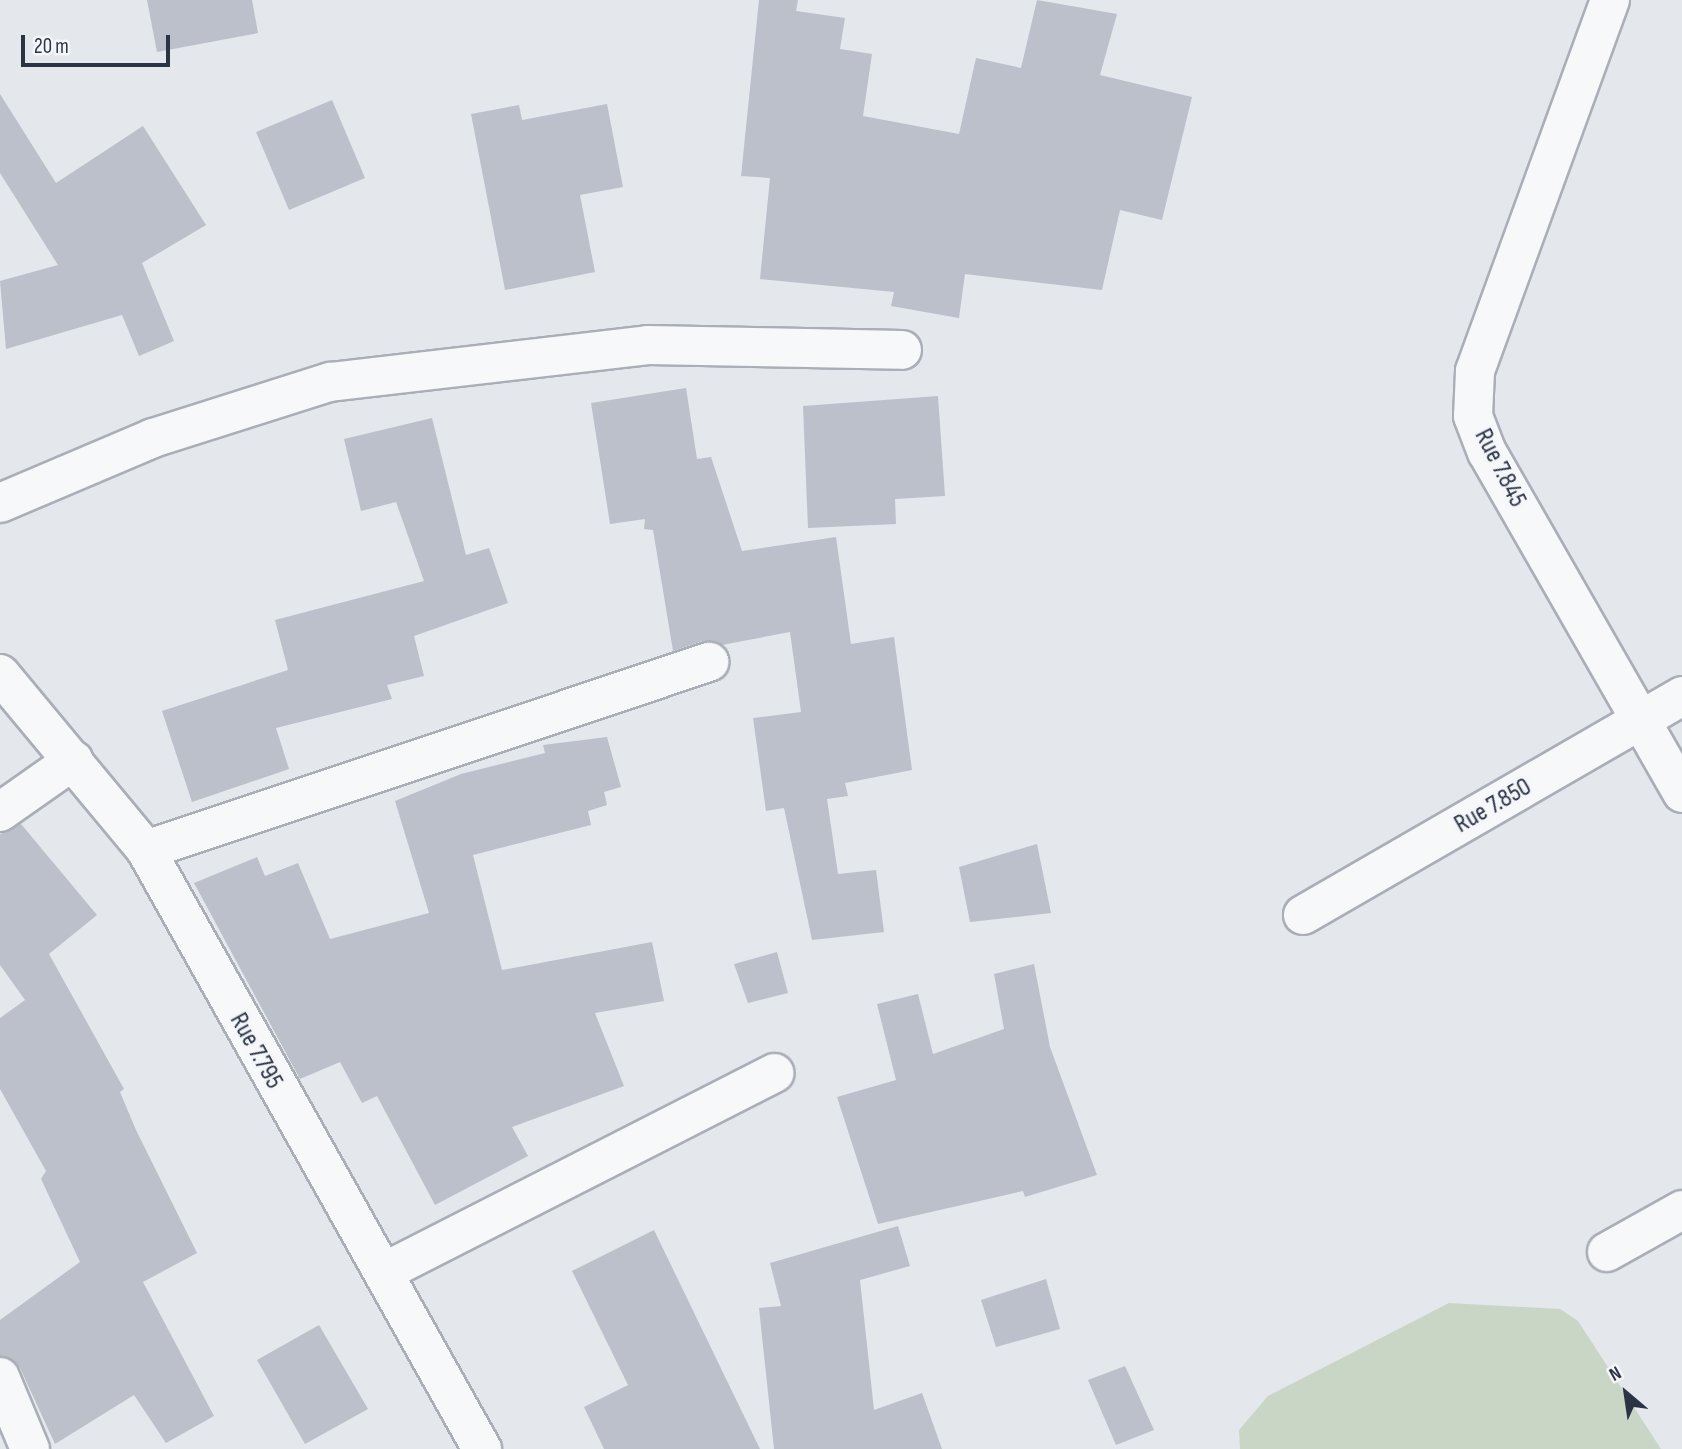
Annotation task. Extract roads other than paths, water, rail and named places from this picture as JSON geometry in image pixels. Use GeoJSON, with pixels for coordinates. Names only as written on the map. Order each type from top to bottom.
{"type":"FeatureCollection","features":[{"type":"Feature","properties":{"kind":"street","name":"Rue 7.845"},"geometry":{"type":"LineString","coordinates":[[1610,0],[1475,371],[1473,416],[1682,793]]}},
{"type":"Feature","properties":{"kind":"street"},"geometry":{"type":"LineString","coordinates":[[0,503],[153,438],[330,382],[648,345],[902,350]]}},
{"type":"Feature","properties":{"kind":"street"},"geometry":{"type":"LineString","coordinates":[[146,850],[709,662]]}},
{"type":"Feature","properties":{"kind":"street","name":"Rue 7.795"},"geometry":{"type":"LineString","coordinates":[[0,674],[146,850],[318,1166],[386,1271],[482,1449]]}},
{"type":"Feature","properties":{"kind":"street","name":"Rue 7.850"},"geometry":{"type":"LineString","coordinates":[[1303,915],[1682,696]]}},
{"type":"Feature","properties":{"kind":"street"},"geometry":{"type":"LineString","coordinates":[[0,812],[74,760]]}},
{"type":"Feature","properties":{"kind":"street"},"geometry":{"type":"LineString","coordinates":[[386,1271],[775,1073]]}},
{"type":"Feature","properties":{"kind":"street"},"geometry":{"type":"LineString","coordinates":[[1607,1252],[1682,1210]]}},
{"type":"Feature","properties":{"kind":"street"},"geometry":{"type":"LineString","coordinates":[[0,1377],[30,1449]]}}]}
